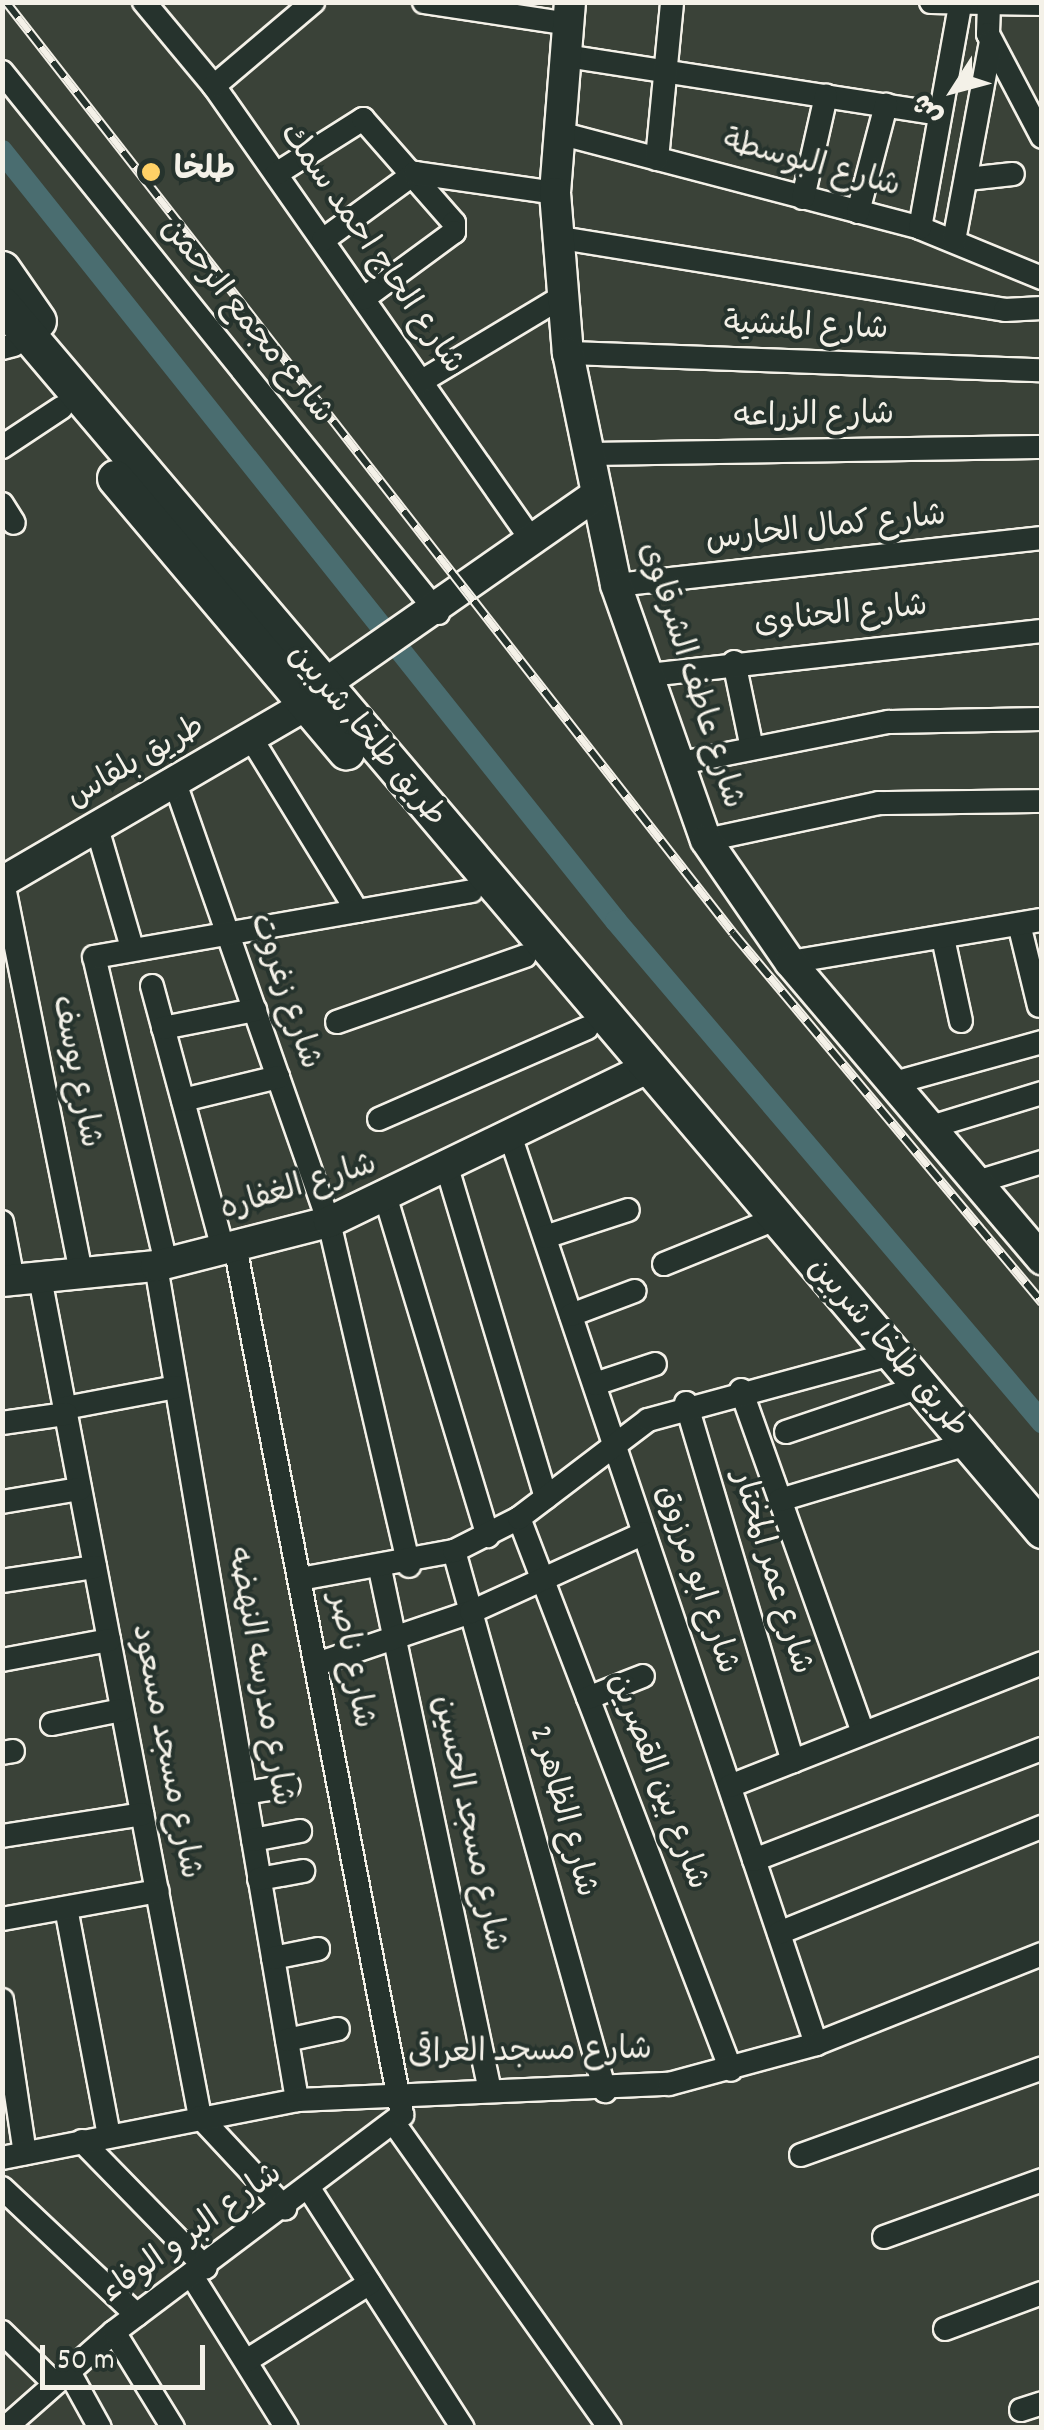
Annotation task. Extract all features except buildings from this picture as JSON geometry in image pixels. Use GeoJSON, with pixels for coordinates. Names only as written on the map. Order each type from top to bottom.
{"type":"FeatureCollection","features":[{"type":"Feature","properties":{"kind":"main road"},"geometry":{"type":"LineString","coordinates":[[2,269],[107,432]]}},
{"type":"Feature","properties":{"kind":"main road","name":"طريق طلخا, شربين"},"geometry":{"type":"LineString","coordinates":[[2,304],[107,432],[188,551]]}},
{"type":"Feature","properties":{"kind":"main road","name":"طريق طلخا, شربين"},"geometry":{"type":"LineString","coordinates":[[6,341],[324,701],[638,1072],[970,1442],[1042,1530]]}},
{"type":"Feature","properties":{"kind":"main road","name":"طريق طلخا, شربين"},"geometry":{"type":"LineString","coordinates":[[324,701],[525,956],[587,1028],[638,1072]]}},
{"type":"Feature","properties":{"kind":"street","name":"شارع الحاج احمد سمك"},"geometry":{"type":"LineString","coordinates":[[144,2],[214,86],[533,542]]}},
{"type":"Feature","properties":{"kind":"street"},"geometry":{"type":"LineString","coordinates":[[214,86],[313,2]]}},
{"type":"Feature","properties":{"kind":"street"},"geometry":{"type":"LineString","coordinates":[[424,2],[570,13]]}},
{"type":"Feature","properties":{"kind":"street"},"geometry":{"type":"LineString","coordinates":[[657,159],[672,2]]}},
{"type":"Feature","properties":{"kind":"street"},"geometry":{"type":"LineString","coordinates":[[931,2],[1042,4]]}},
{"type":"Feature","properties":{"kind":"street"},"geometry":{"type":"LineString","coordinates":[[974,5],[1042,136]]}},
{"type":"Feature","properties":{"kind":"street"},"geometry":{"type":"LineString","coordinates":[[920,228],[940,114],[974,5]]}},
{"type":"Feature","properties":{"kind":"street","name":"شارع عاطف الشرقاوى"},"geometry":{"type":"LineString","coordinates":[[570,13],[555,193],[555,237],[568,353],[616,585],[706,840],[790,962],[1039,1251]]}},
{"type":"Feature","properties":{"kind":"street"},"geometry":{"type":"LineString","coordinates":[[954,241],[991,42]]}},
{"type":"Feature","properties":{"kind":"street"},"geometry":{"type":"LineString","coordinates":[[566,56],[940,114]]}},
{"type":"Feature","properties":{"kind":"street","name":"شارع مجمع الرحمن"},"geometry":{"type":"LineString","coordinates":[[2,72],[436,620]]}},
{"type":"Feature","properties":{"kind":"street"},"geometry":{"type":"LineString","coordinates":[[803,198],[826,96]]}},
{"type":"Feature","properties":{"kind":"street"},"geometry":{"type":"LineString","coordinates":[[858,212],[886,106]]}},
{"type":"Feature","properties":{"kind":"street"},"geometry":{"type":"LineString","coordinates":[[276,174],[358,119],[415,173],[455,231],[364,298]]}},
{"type":"Feature","properties":{"kind":"street","name":"شارع البوسطة"},"geometry":{"type":"LineString","coordinates":[[559,134],[920,228],[1042,278]]}},
{"type":"Feature","properties":{"kind":"street"},"geometry":{"type":"LineString","coordinates":[[323,240],[415,173],[555,193]]}},
{"type":"Feature","properties":{"kind":"street"},"geometry":{"type":"LineString","coordinates":[[967,179],[1014,174]]}},
{"type":"Feature","properties":{"kind":"street"},"geometry":{"type":"LineString","coordinates":[[555,237],[1005,310],[1042,308]]}},
{"type":"Feature","properties":{"kind":"street"},"geometry":{"type":"LineString","coordinates":[[422,381],[560,298]]}},
{"type":"Feature","properties":{"kind":"street","name":"شارع المنشية"},"geometry":{"type":"LineString","coordinates":[[568,353],[1042,370]]}},
{"type":"Feature","properties":{"kind":"street"},"geometry":{"type":"LineString","coordinates":[[2,447],[62,408]]}},
{"type":"Feature","properties":{"kind":"street","name":"شارع الزراعه"},"geometry":{"type":"LineString","coordinates":[[586,454],[1042,447]]}},
{"type":"Feature","properties":{"kind":"street"},"geometry":{"type":"LineString","coordinates":[[436,620],[599,504]]}},
{"type":"Feature","properties":{"kind":"street"},"geometry":{"type":"LineString","coordinates":[[436,620],[533,542],[599,504]]}},
{"type":"Feature","properties":{"kind":"street","name":"شارع كمال الحارس"},"geometry":{"type":"LineString","coordinates":[[616,585],[1042,538]]}},
{"type":"Feature","properties":{"kind":"street","name":"طريق بلقاس"},"geometry":{"type":"LineString","coordinates":[[3,882],[251,738],[324,701],[436,620]]}},
{"type":"Feature","properties":{"kind":"street","name":"شارع الحناوى"},"geometry":{"type":"LineString","coordinates":[[649,676],[734,662],[1042,632]]}},
{"type":"Feature","properties":{"kind":"street"},"geometry":{"type":"LineString","coordinates":[[734,662],[752,748]]}},
{"type":"Feature","properties":{"kind":"street"},"geometry":{"type":"LineString","coordinates":[[681,763],[889,722],[1042,719]]}},
{"type":"Feature","properties":{"kind":"street"},"geometry":{"type":"LineString","coordinates":[[251,738],[358,911]]}},
{"type":"Feature","properties":{"kind":"street","name":"شارع زغروت"},"geometry":{"type":"LineString","coordinates":[[175,782],[329,1222],[409,1566]]}},
{"type":"Feature","properties":{"kind":"street"},"geometry":{"type":"LineString","coordinates":[[706,840],[879,803],[1042,801]]}},
{"type":"Feature","properties":{"kind":"street"},"geometry":{"type":"LineString","coordinates":[[97,828],[132,948],[471,892]]}},
{"type":"Feature","properties":{"kind":"street","name":"شارع يوسف"},"geometry":{"type":"LineString","coordinates":[[3,882],[81,1274]]}},
{"type":"Feature","properties":{"kind":"street"},"geometry":{"type":"LineString","coordinates":[[790,962],[1030,922],[1039,1006]]}},
{"type":"Feature","properties":{"kind":"street"},"geometry":{"type":"LineString","coordinates":[[942,938],[961,1021]]}},
{"type":"Feature","properties":{"kind":"street","name":"شارع مدرسه النهضه"},"geometry":{"type":"LineString","coordinates":[[132,948],[101,954],[92,964],[161,1264],[176,1388],[297,2100]]}},
{"type":"Feature","properties":{"kind":"street"},"geometry":{"type":"LineString","coordinates":[[337,1022],[525,956]]}},
{"type":"Feature","properties":{"kind":"street","name":"شارع ناصر"},"geometry":{"type":"LineString","coordinates":[[152,986],[229,1247],[300,1579],[400,2089]]}},
{"type":"Feature","properties":{"kind":"street"},"geometry":{"type":"LineString","coordinates":[[164,1028],[255,1010]]}},
{"type":"Feature","properties":{"kind":"street"},"geometry":{"type":"LineString","coordinates":[[379,1119],[587,1028]]}},
{"type":"Feature","properties":{"kind":"street"},"geometry":{"type":"LineString","coordinates":[[894,1083],[1042,1042]]}},
{"type":"Feature","properties":{"kind":"street","name":"شارع الغفاره"},"geometry":{"type":"LineString","coordinates":[[18,1279],[161,1264],[329,1222],[387,1202],[638,1072]]}},
{"type":"Feature","properties":{"kind":"street"},"geometry":{"type":"LineString","coordinates":[[183,1100],[278,1077]]}},
{"type":"Feature","properties":{"kind":"street"},"geometry":{"type":"LineString","coordinates":[[931,1127],[1042,1092]]}},
{"type":"Feature","properties":{"kind":"street","name":"شارع ابو مرزوق"},"geometry":{"type":"LineString","coordinates":[[511,1138],[816,2044]]}},
{"type":"Feature","properties":{"kind":"street"},"geometry":{"type":"LineString","coordinates":[[977,1182],[1042,1162]]}},
{"type":"Feature","properties":{"kind":"street"},"geometry":{"type":"LineString","coordinates":[[448,1170],[546,1498]]}},
{"type":"Feature","properties":{"kind":"street"},"geometry":{"type":"LineString","coordinates":[[387,1202],[488,1536]]}},
{"type":"Feature","properties":{"kind":"street"},"geometry":{"type":"LineString","coordinates":[[545,1238],[628,1210]]}},
{"type":"Feature","properties":{"kind":"street"},"geometry":{"type":"LineString","coordinates":[[664,1264],[774,1220]]}},
{"type":"Feature","properties":{"kind":"street","name":"شارع مسجد مسعود"},"geometry":{"type":"LineString","coordinates":[[2,1222],[65,1411],[200,2117]]}},
{"type":"Feature","properties":{"kind":"street"},"geometry":{"type":"LineString","coordinates":[[571,1314],[635,1291]]}},
{"type":"Feature","properties":{"kind":"street"},"geometry":{"type":"LineString","coordinates":[[300,1579],[409,1566],[454,1551],[520,1518],[613,1440],[686,1404],[891,1354]]}},
{"type":"Feature","properties":{"kind":"street"},"geometry":{"type":"LineString","coordinates":[[594,1384],[655,1364]]}},
{"type":"Feature","properties":{"kind":"street"},"geometry":{"type":"LineString","coordinates":[[786,1432],[920,1386]]}},
{"type":"Feature","properties":{"kind":"street"},"geometry":{"type":"LineString","coordinates":[[2,1424],[176,1388]]}},
{"type":"Feature","properties":{"kind":"street"},"geometry":{"type":"LineString","coordinates":[[741,1390],[864,1733]]}},
{"type":"Feature","properties":{"kind":"street","name":"شارع عمر المختار"},"geometry":{"type":"LineString","coordinates":[[686,1404],[793,1761]]}},
{"type":"Feature","properties":{"kind":"street"},"geometry":{"type":"LineString","coordinates":[[780,1500],[970,1442]]}},
{"type":"Feature","properties":{"kind":"street"},"geometry":{"type":"LineString","coordinates":[[2,1502],[80,1488]]}},
{"type":"Feature","properties":{"kind":"street","name":"شارع بين القصرين"},"geometry":{"type":"LineString","coordinates":[[520,1518],[732,2070]]}},
{"type":"Feature","properties":{"kind":"street"},"geometry":{"type":"LineString","coordinates":[[317,1664],[395,1641],[471,1612],[544,1582],[644,1533]]}},
{"type":"Feature","properties":{"kind":"street","name":"شارع الظاهر 2"},"geometry":{"type":"LineString","coordinates":[[454,1551],[605,2091]]}},
{"type":"Feature","properties":{"kind":"street"},"geometry":{"type":"LineString","coordinates":[[2,1582],[95,1566]]}},
{"type":"Feature","properties":{"kind":"street","name":"شارع مسجد الحسين"},"geometry":{"type":"LineString","coordinates":[[380,1570],[490,2091]]}},
{"type":"Feature","properties":{"kind":"street"},"geometry":{"type":"LineString","coordinates":[[2,1660],[109,1640]]}},
{"type":"Feature","properties":{"kind":"street"},"geometry":{"type":"LineString","coordinates":[[730,1786],[1042,1663]]}},
{"type":"Feature","properties":{"kind":"street"},"geometry":{"type":"LineString","coordinates":[[588,1698],[643,1676]]}},
{"type":"Feature","properties":{"kind":"street"},"geometry":{"type":"LineString","coordinates":[[52,1724],[122,1710]]}},
{"type":"Feature","properties":{"kind":"street"},"geometry":{"type":"LineString","coordinates":[[754,1860],[1042,1749]]}},
{"type":"Feature","properties":{"kind":"street"},"geometry":{"type":"LineString","coordinates":[[245,1793],[288,1786]]}},
{"type":"Feature","properties":{"kind":"street"},"geometry":{"type":"LineString","coordinates":[[2,1836],[142,1814]]}},
{"type":"Feature","properties":{"kind":"street"},"geometry":{"type":"LineString","coordinates":[[779,1933],[1042,1827]]}},
{"type":"Feature","properties":{"kind":"street"},"geometry":{"type":"LineString","coordinates":[[253,1840],[300,1831]]}},
{"type":"Feature","properties":{"kind":"street"},"geometry":{"type":"LineString","coordinates":[[260,1879],[303,1871]]}},
{"type":"Feature","properties":{"kind":"street"},"geometry":{"type":"LineString","coordinates":[[2,1919],[157,1892]]}},
{"type":"Feature","properties":{"kind":"street"},"geometry":{"type":"LineString","coordinates":[[66,1908],[109,2136]]}},
{"type":"Feature","properties":{"kind":"street"},"geometry":{"type":"LineString","coordinates":[[273,1958],[318,1948]]}},
{"type":"Feature","properties":{"kind":"street","name":"شارع مسجد العراقى"},"geometry":{"type":"LineString","coordinates":[[14,2155],[297,2100],[400,2089],[605,2091],[732,2070],[816,2044],[1042,1954]]}},
{"type":"Feature","properties":{"kind":"street"},"geometry":{"type":"LineString","coordinates":[[2,2000],[14,2155]]}},
{"type":"Feature","properties":{"kind":"street"},"geometry":{"type":"LineString","coordinates":[[287,2040],[338,2029]]}},
{"type":"Feature","properties":{"kind":"street"},"geometry":{"type":"LineString","coordinates":[[801,2155],[1042,2068]]}},
{"type":"Feature","properties":{"kind":"street"},"geometry":{"type":"LineString","coordinates":[[400,2089],[396,2126],[610,2428]]}},
{"type":"Feature","properties":{"kind":"street"},"geometry":{"type":"LineString","coordinates":[[200,2117],[285,2208]]}},
{"type":"Feature","properties":{"kind":"street","name":"شارع البر و الوفاء"},"geometry":{"type":"LineString","coordinates":[[5,2428],[114,2332],[396,2126]]}},
{"type":"Feature","properties":{"kind":"street"},"geometry":{"type":"LineString","coordinates":[[82,2142],[199,2272],[246,2362],[287,2428]]}},
{"type":"Feature","properties":{"kind":"street"},"geometry":{"type":"LineString","coordinates":[[884,2237],[1042,2180]]}},
{"type":"Feature","properties":{"kind":"street"},"geometry":{"type":"LineString","coordinates":[[2,2188],[137,2315]]}},
{"type":"Feature","properties":{"kind":"street"},"geometry":{"type":"LineString","coordinates":[[310,2190],[464,2428]]}},
{"type":"Feature","properties":{"kind":"street"},"geometry":{"type":"LineString","coordinates":[[246,2362],[370,2283]]}},
{"type":"Feature","properties":{"kind":"street"},"geometry":{"type":"LineString","coordinates":[[945,2328],[1042,2294]]}},
{"type":"Feature","properties":{"kind":"street"},"geometry":{"type":"LineString","coordinates":[[2,2332],[61,2376],[100,2428]]}},
{"type":"Feature","properties":{"kind":"street"},"geometry":{"type":"LineString","coordinates":[[114,2332],[172,2428]]}},
{"type":"Feature","properties":{"kind":"waterway"},"geometry":{"type":"LineString","coordinates":[[2,151],[616,921],[1042,1422]]}},
{"type":"Feature","properties":{"kind":"railway"},"geometry":{"type":"LineString","coordinates":[[6,2],[733,933],[1042,1303]]}},
{"type":"Feature","properties":{"kind":"place","name":"طلخا"},"geometry":{"type":"Point","coordinates":[151,172]}}]}
